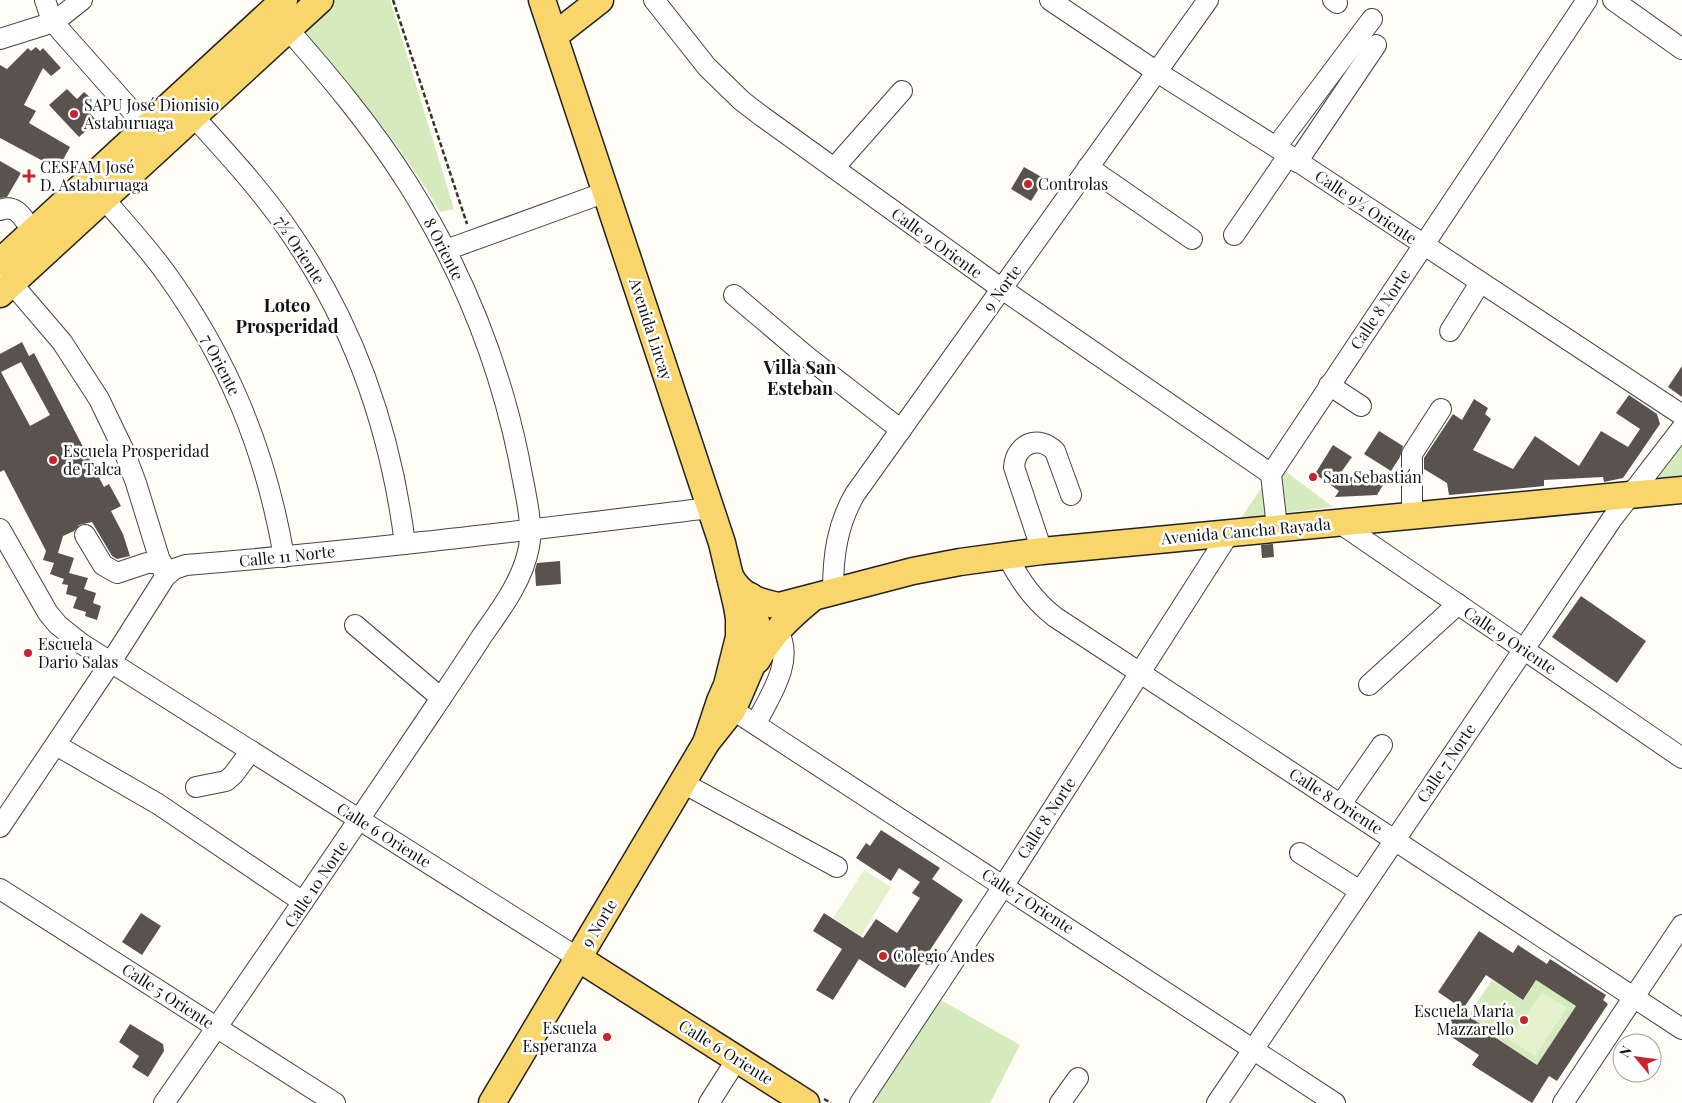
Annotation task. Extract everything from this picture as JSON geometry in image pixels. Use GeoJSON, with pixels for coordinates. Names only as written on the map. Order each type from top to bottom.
{"type":"FeatureCollection","features":[{"type":"Feature","properties":{"kind":"main road"},"geometry":{"type":"LineString","coordinates":[[3,277],[104,199],[154,136],[176,98],[281,13],[320,0]]}},
{"type":"Feature","properties":{"kind":"main road","name":"Avenida Lircay"},"geometry":{"type":"LineString","coordinates":[[542,0],[710,508],[722,543],[735,571],[739,637],[743,664]]}},
{"type":"Feature","properties":{"kind":"main road"},"geometry":{"type":"LineString","coordinates":[[554,36],[600,0]]}},
{"type":"Feature","properties":{"kind":"main road"},"geometry":{"type":"LineString","coordinates":[[3,277],[33,231],[154,136],[194,117],[281,13]]}},
{"type":"Feature","properties":{"kind":"main road","name":"Avenida Cancha Rayada"},"geometry":{"type":"LineString","coordinates":[[812,597],[802,598],[779,594],[735,571],[734,584],[751,598],[763,603],[779,606],[913,571],[1042,550],[1682,490]]}},
{"type":"Feature","properties":{"kind":"main road"},"geometry":{"type":"LineString","coordinates":[[768,630],[788,618],[812,597]]}},
{"type":"Feature","properties":{"kind":"main road"},"geometry":{"type":"LineString","coordinates":[[743,664],[768,641],[768,630],[751,598]]}},
{"type":"Feature","properties":{"kind":"main road","name":"9 Norte"},"geometry":{"type":"LineString","coordinates":[[492,1103],[706,743],[726,705],[743,664]]}},
{"type":"Feature","properties":{"kind":"main road","name":"Calle 6 Oriente"},"geometry":{"type":"LineString","coordinates":[[578,958],[806,1103]]}},
{"type":"Feature","properties":{"kind":"street"},"geometry":{"type":"LineString","coordinates":[[45,0],[54,22],[154,136]]}},
{"type":"Feature","properties":{"kind":"street"},"geometry":{"type":"LineString","coordinates":[[0,39],[54,22],[82,0]]}},
{"type":"Feature","properties":{"kind":"street","name":"Calle 9 Oriente"},"geometry":{"type":"LineString","coordinates":[[654,0],[692,50],[723,84],[763,117],[1002,289],[1270,474]]}},
{"type":"Feature","properties":{"kind":"street","name":"Calle 9½ Oriente"},"geometry":{"type":"LineString","coordinates":[[1050,0],[1682,415]]}},
{"type":"Feature","properties":{"kind":"street","name":"9 Norte"},"geometry":{"type":"LineString","coordinates":[[812,597],[835,549],[843,517],[856,494],[1208,0]]}},
{"type":"Feature","properties":{"kind":"street","name":"Calle 8 Norte"},"geometry":{"type":"LineString","coordinates":[[1270,474],[1587,0]]}},
{"type":"Feature","properties":{"kind":"street"},"geometry":{"type":"LineString","coordinates":[[1613,0],[1682,49]]}},
{"type":"Feature","properties":{"kind":"street","name":"8 Oriente"},"geometry":{"type":"LineString","coordinates":[[281,13],[387,152],[423,208],[446,250],[477,319],[500,385],[518,454],[530,530]]}},
{"type":"Feature","properties":{"kind":"street"},"geometry":{"type":"LineString","coordinates":[[1234,235],[1287,155],[1372,19]]}},
{"type":"Feature","properties":{"kind":"street"},"geometry":{"type":"LineString","coordinates":[[1287,155],[1376,44]]}},
{"type":"Feature","properties":{"kind":"street"},"geometry":{"type":"LineString","coordinates":[[834,168],[902,91]]}},
{"type":"Feature","properties":{"kind":"street","name":"7½ Oriente"},"geometry":{"type":"LineString","coordinates":[[176,98],[271,206],[308,260],[337,311],[364,370],[384,435],[396,486],[405,544]]}},
{"type":"Feature","properties":{"kind":"street"},"geometry":{"type":"LineString","coordinates":[[1088,167],[1192,238]]}},
{"type":"Feature","properties":{"kind":"street"},"geometry":{"type":"LineString","coordinates":[[446,250],[606,192]]}},
{"type":"Feature","properties":{"kind":"street","name":"7 Oriente"},"geometry":{"type":"LineString","coordinates":[[104,199],[164,271],[200,325],[227,374],[244,411],[264,468],[284,557]]}},
{"type":"Feature","properties":{"kind":"street"},"geometry":{"type":"LineString","coordinates":[[0,210],[7,207],[14,209],[33,231]]}},
{"type":"Feature","properties":{"kind":"street"},"geometry":{"type":"LineString","coordinates":[[3,277],[62,342],[99,399],[124,451],[164,570]]}},
{"type":"Feature","properties":{"kind":"street"},"geometry":{"type":"LineString","coordinates":[[1450,331],[1480,283]]}},
{"type":"Feature","properties":{"kind":"street"},"geometry":{"type":"LineString","coordinates":[[734,295],[806,356],[901,430]]}},
{"type":"Feature","properties":{"kind":"street"},"geometry":{"type":"LineString","coordinates":[[1329,385],[1361,406]]}},
{"type":"Feature","properties":{"kind":"street"},"geometry":{"type":"LineString","coordinates":[[1412,515],[1412,454],[1441,409]]}},
{"type":"Feature","properties":{"kind":"street","name":"Calle 7 Norte"},"geometry":{"type":"LineString","coordinates":[[1217,1103],[1612,519],[1682,428]]}},
{"type":"Feature","properties":{"kind":"street"},"geometry":{"type":"LineString","coordinates":[[1042,550],[1014,467],[1014,457],[1020,449],[1028,444],[1036,443],[1050,446],[1055,451],[1071,494]]}},
{"type":"Feature","properties":{"kind":"street"},"geometry":{"type":"LineString","coordinates":[[1270,474],[1277,528]]}},
{"type":"Feature","properties":{"kind":"street","name":"Calle 11 Norte"},"geometry":{"type":"LineString","coordinates":[[0,827],[111,662],[164,570],[186,565],[405,544],[710,508]]}},
{"type":"Feature","properties":{"kind":"street","name":"Calle 9 Oriente"},"geometry":{"type":"LineString","coordinates":[[1338,522],[1682,758]]}},
{"type":"Feature","properties":{"kind":"street","name":"Calle 6 Oriente"},"geometry":{"type":"LineString","coordinates":[[0,529],[40,599],[58,625],[82,644],[578,958]]}},
{"type":"Feature","properties":{"kind":"street","name":"Calle 10 Norte"},"geometry":{"type":"LineString","coordinates":[[164,1103],[360,819],[496,616],[518,579],[529,550],[530,530]]}},
{"type":"Feature","properties":{"kind":"street","name":"Calle 8 Norte"},"geometry":{"type":"LineString","coordinates":[[860,1103],[1004,885],[1230,532]]}},
{"type":"Feature","properties":{"kind":"street"},"geometry":{"type":"LineString","coordinates":[[85,535],[103,565],[117,573],[147,563],[164,570]]}},
{"type":"Feature","properties":{"kind":"street","name":"Calle 8 Oriente"},"geometry":{"type":"LineString","coordinates":[[1007,555],[1026,588],[1043,608],[1682,1029]]}},
{"type":"Feature","properties":{"kind":"street"},"geometry":{"type":"LineString","coordinates":[[1369,685],[1458,604]]}},
{"type":"Feature","properties":{"kind":"street"},"geometry":{"type":"LineString","coordinates":[[355,625],[441,698]]}},
{"type":"Feature","properties":{"kind":"street"},"geometry":{"type":"LineString","coordinates":[[756,723],[773,690],[784,662],[783,639],[768,630]]}},
{"type":"Feature","properties":{"kind":"street","name":"Calle 7 Oriente"},"geometry":{"type":"LineString","coordinates":[[726,705],[1335,1103]]}},
{"type":"Feature","properties":{"kind":"street"},"geometry":{"type":"LineString","coordinates":[[56,745],[179,817],[303,902]]}},
{"type":"Feature","properties":{"kind":"street"},"geometry":{"type":"LineString","coordinates":[[1341,804],[1382,746]]}},
{"type":"Feature","properties":{"kind":"street"},"geometry":{"type":"LineString","coordinates":[[196,787],[226,781],[233,776],[251,751]]}},
{"type":"Feature","properties":{"kind":"street"},"geometry":{"type":"LineString","coordinates":[[682,783],[837,867]]}},
{"type":"Feature","properties":{"kind":"street"},"geometry":{"type":"LineString","coordinates":[[1300,853],[1360,891]]}},
{"type":"Feature","properties":{"kind":"street","name":"Calle 5 Oriente"},"geometry":{"type":"LineString","coordinates":[[0,889],[335,1103]]}},
{"type":"Feature","properties":{"kind":"street"},"geometry":{"type":"LineString","coordinates":[[1563,1103],[1682,925]]}},
{"type":"Feature","properties":{"kind":"street"},"geometry":{"type":"LineString","coordinates":[[709,1103],[737,1059]]}},
{"type":"Feature","properties":{"kind":"street"},"geometry":{"type":"LineString","coordinates":[[1060,1103],[1078,1078]]}},
{"type":"Feature","properties":{"kind":"path"},"geometry":{"type":"LineString","coordinates":[[393,0],[472,240]]}},
{"type":"Feature","properties":{"kind":"green space"},"geometry":{"type":"Polygon","coordinates":[[[336,0],[390,0],[454,209],[440,212],[407,160],[382,126],[303,30],[336,0]]]}},
{"type":"Feature","properties":{"kind":"green space"},"geometry":{"type":"Polygon","coordinates":[[[1682,442],[1682,480],[1662,482],[1658,472],[1682,442]]]}},
{"type":"Feature","properties":{"kind":"green space"},"geometry":{"type":"Polygon","coordinates":[[[1277,465],[1333,507],[1241,518],[1277,465]]]}},
{"type":"Feature","properties":{"kind":"green space"},"geometry":{"type":"Polygon","coordinates":[[[864,870],[891,887],[861,936],[833,918],[864,870]]]}},
{"type":"Feature","properties":{"kind":"green space"},"geometry":{"type":"Polygon","coordinates":[[[1492,980],[1523,1000],[1536,980],[1576,1006],[1537,1065],[1493,1036],[1495,1033],[1468,1016],[1492,980]]]}},
{"type":"Feature","properties":{"kind":"green space"},"geometry":{"type":"Polygon","coordinates":[[[1542,992],[1567,1008],[1535,1056],[1510,1040],[1542,992]]]}},
{"type":"Feature","properties":{"kind":"green space"},"geometry":{"type":"Polygon","coordinates":[[[939,999],[1020,1045],[990,1103],[871,1103],[939,999]]]}},
{"type":"Feature","properties":{"kind":"building"},"geometry":{"type":"Polygon","coordinates":[[[36,47],[40,51],[43,48],[61,68],[51,76],[43,68],[24,105],[36,111],[29,123],[70,147],[58,169],[0,138],[0,65],[7,69],[28,48],[31,51],[36,47]]]}},
{"type":"Feature","properties":{"kind":"building","name":"SAPU José Dionisio Astaburuaga"},"geometry":{"type":"Polygon","coordinates":[[[67,89],[77,99],[84,92],[92,99],[84,107],[97,121],[79,137],[49,105],[67,89]]]}},
{"type":"Feature","properties":{"kind":"building"},"geometry":{"type":"Polygon","coordinates":[[[0,161],[21,173],[7,197],[0,198],[0,161]]]}},
{"type":"Feature","properties":{"kind":"building","name":"Controlas"},"geometry":{"type":"Polygon","coordinates":[[[1024,167],[1045,179],[1031,201],[1011,189],[1024,167]]]}},
{"type":"Feature","properties":{"kind":"building"},"geometry":{"type":"Polygon","coordinates":[[[22,342],[29,356],[34,353],[104,487],[109,484],[121,506],[111,511],[123,534],[130,556],[117,559],[112,556],[92,522],[79,525],[74,531],[63,536],[58,553],[74,558],[69,573],[88,578],[84,589],[96,593],[93,603],[101,606],[97,620],[85,616],[86,612],[73,608],[77,597],[66,594],[68,585],[62,584],[64,579],[50,574],[54,563],[43,560],[46,551],[4,470],[0,472],[0,354],[22,342]],[[21,362],[1,372],[30,426],[50,415],[21,362]]]}},
{"type":"Feature","properties":{"kind":"building"},"geometry":{"type":"Polygon","coordinates":[[[1682,366],[1682,397],[1668,387],[1682,366]]]}},
{"type":"Feature","properties":{"kind":"building"},"geometry":{"type":"Polygon","coordinates":[[[1629,395],[1657,414],[1660,424],[1623,478],[1604,482],[1603,477],[1544,480],[1544,486],[1449,495],[1447,483],[1424,469],[1424,458],[1453,414],[1462,420],[1474,399],[1488,408],[1485,414],[1491,419],[1473,450],[1513,469],[1535,436],[1579,466],[1601,431],[1628,447],[1640,429],[1616,413],[1629,395]]]}},
{"type":"Feature","properties":{"kind":"building"},"geometry":{"type":"Polygon","coordinates":[[[1379,431],[1403,446],[1400,457],[1391,471],[1364,454],[1379,431]]]}},
{"type":"Feature","properties":{"kind":"building"},"geometry":{"type":"Polygon","coordinates":[[[1333,445],[1352,457],[1337,478],[1389,475],[1377,495],[1335,497],[1339,491],[1315,474],[1333,445]]]}},
{"type":"Feature","properties":{"kind":"building"},"geometry":{"type":"Polygon","coordinates":[[[1273,544],[1274,557],[1262,558],[1261,545],[1273,544]]]}},
{"type":"Feature","properties":{"kind":"building"},"geometry":{"type":"Polygon","coordinates":[[[560,561],[561,584],[536,586],[535,570],[537,563],[560,561]]]}},
{"type":"Feature","properties":{"kind":"building"},"geometry":{"type":"Polygon","coordinates":[[[1581,596],[1646,641],[1617,683],[1552,637],[1581,596]]]}},
{"type":"Feature","properties":{"kind":"building"},"geometry":{"type":"Polygon","coordinates":[[[881,830],[940,868],[932,879],[963,900],[905,988],[859,959],[833,1000],[816,990],[842,949],[813,931],[824,913],[863,938],[876,919],[897,933],[920,898],[912,893],[920,882],[899,868],[891,881],[856,858],[866,843],[870,846],[881,830]]]}},
{"type":"Feature","properties":{"kind":"building"},"geometry":{"type":"Polygon","coordinates":[[[141,913],[161,926],[142,955],[122,942],[141,913]]]}},
{"type":"Feature","properties":{"kind":"building","name":"Escuela María Mazzarello"},"geometry":{"type":"Polygon","coordinates":[[[1479,931],[1513,953],[1518,945],[1547,964],[1550,959],[1606,995],[1603,1000],[1608,1004],[1557,1081],[1549,1076],[1532,1103],[1472,1065],[1479,1055],[1444,1032],[1458,1009],[1495,1034],[1493,1036],[1537,1065],[1576,1006],[1536,980],[1523,1000],[1486,975],[1463,1009],[1438,992],[1479,931]]]}},
{"type":"Feature","properties":{"kind":"building"},"geometry":{"type":"Polygon","coordinates":[[[130,1024],[163,1044],[164,1051],[148,1077],[132,1067],[139,1056],[119,1042],[130,1024]]]}},
{"type":"Feature","properties":{"kind":"place","name":"SAPU José Dionisio Astaburuaga"},"geometry":{"type":"Point","coordinates":[74,114]}},
{"type":"Feature","properties":{"kind":"place","name":"CESFAM José D. Astaburuaga"},"geometry":{"type":"Point","coordinates":[29,176]}},
{"type":"Feature","properties":{"kind":"place","name":"Controlas"},"geometry":{"type":"Point","coordinates":[1028,184]}},
{"type":"Feature","properties":{"kind":"place","name":"Escuela Prosperidad de Talca"},"geometry":{"type":"Point","coordinates":[53,460]}},
{"type":"Feature","properties":{"kind":"place","name":"San Sebastián"},"geometry":{"type":"Point","coordinates":[1313,477]}},
{"type":"Feature","properties":{"kind":"place","name":"Escuela Dario Salas"},"geometry":{"type":"Point","coordinates":[28,653]}},
{"type":"Feature","properties":{"kind":"place","name":"Colegio Andes"},"geometry":{"type":"Point","coordinates":[883,956]}},
{"type":"Feature","properties":{"kind":"place","name":"Escuela María Mazzarello"},"geometry":{"type":"Point","coordinates":[1524,1020]}},
{"type":"Feature","properties":{"kind":"place","name":"Escuela Esperanza"},"geometry":{"type":"Point","coordinates":[607,1037]}},
{"type":"Feature","properties":{"kind":"district","name":"Loteo Prosperidad"},"geometry":{"type":"Point","coordinates":[287,316]}},
{"type":"Feature","properties":{"kind":"district","name":"Villa San Esteban"},"geometry":{"type":"Point","coordinates":[800,378]}}]}
